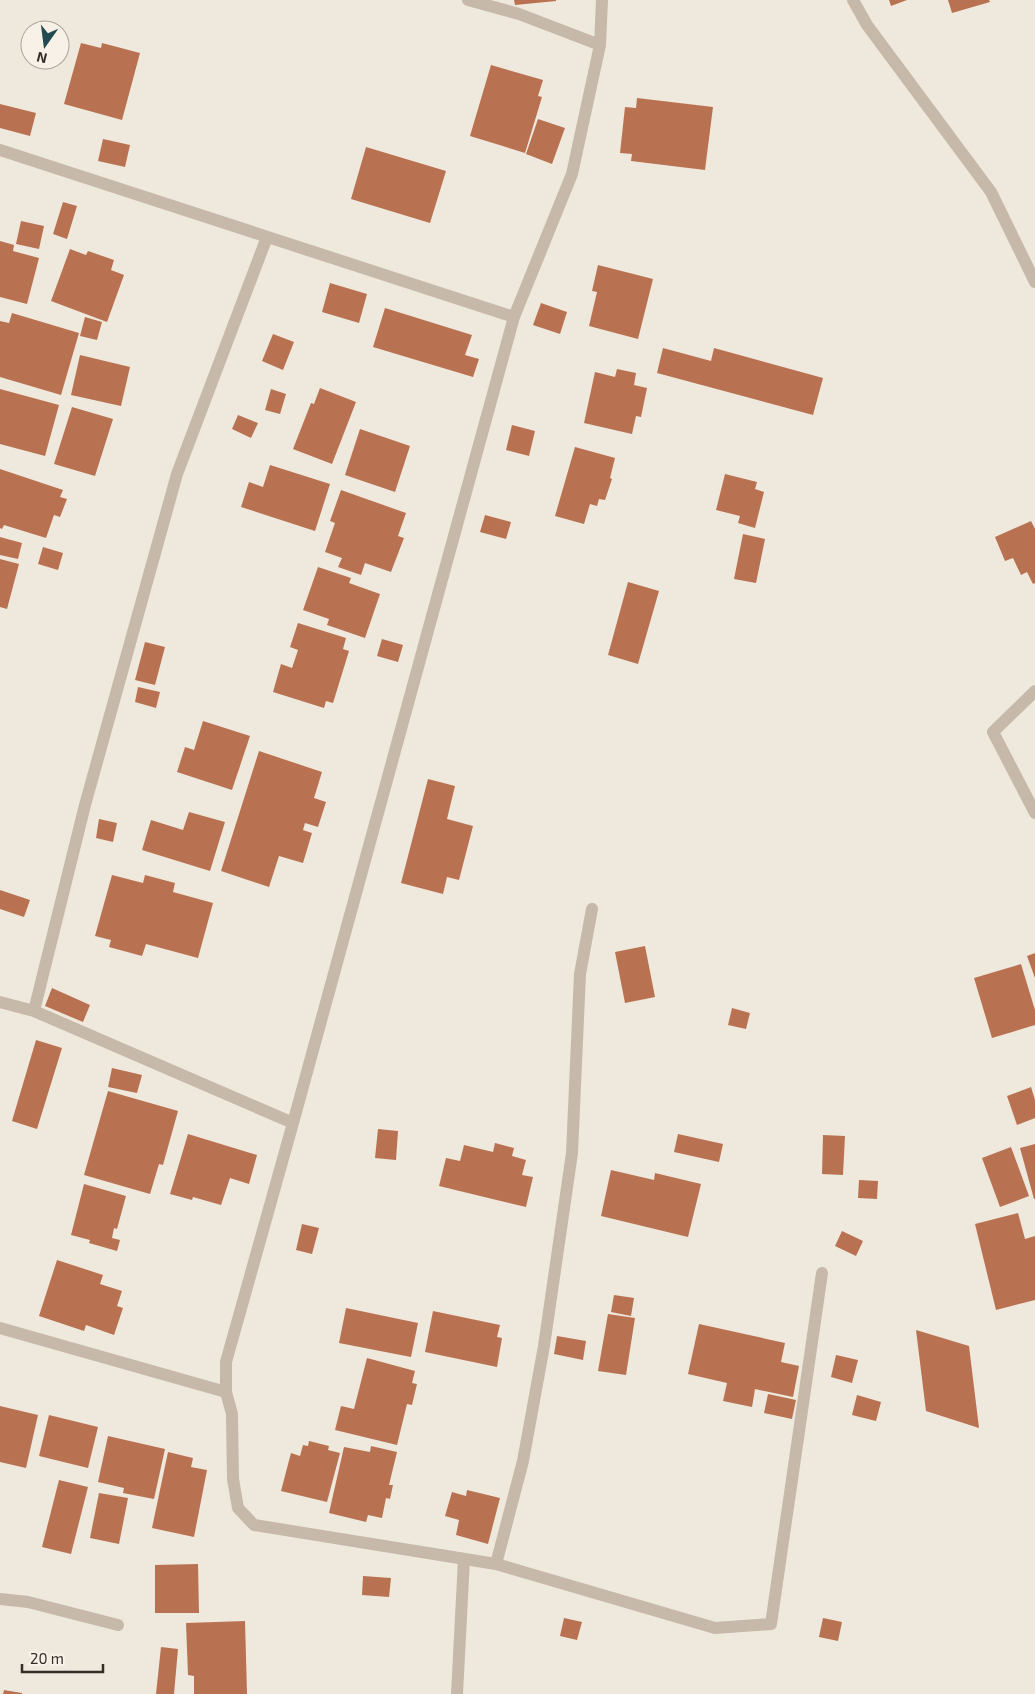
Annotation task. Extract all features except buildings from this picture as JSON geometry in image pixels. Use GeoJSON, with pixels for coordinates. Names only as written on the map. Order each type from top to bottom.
{"type":"FeatureCollection","features":[{"type":"Feature","properties":{"kind":"street"},"geometry":{"type":"LineString","coordinates":[[468,0],[519,14],[600,45]]}},
{"type":"Feature","properties":{"kind":"street"},"geometry":{"type":"LineString","coordinates":[[602,0],[600,45],[572,174],[514,317],[226,1362],[226,1392],[232,1414],[233,1479],[238,1508],[254,1525],[496,1564],[715,1628],[771,1624],[822,1273]]}},
{"type":"Feature","properties":{"kind":"street"},"geometry":{"type":"LineString","coordinates":[[853,0],[867,25],[991,192],[1035,282]]}},
{"type":"Feature","properties":{"kind":"street"},"geometry":{"type":"LineString","coordinates":[[0,150],[514,317]]}},
{"type":"Feature","properties":{"kind":"street"},"geometry":{"type":"LineString","coordinates":[[34,1011],[85,805],[177,474],[267,237]]}},
{"type":"Feature","properties":{"kind":"street"},"geometry":{"type":"LineString","coordinates":[[1035,691],[993,732],[1035,813]]}},
{"type":"Feature","properties":{"kind":"street"},"geometry":{"type":"LineString","coordinates":[[496,1564],[523,1461],[551,1298],[572,1153],[580,974],[592,908]]}},
{"type":"Feature","properties":{"kind":"street"},"geometry":{"type":"LineString","coordinates":[[0,1002],[34,1011],[293,1123]]}},
{"type":"Feature","properties":{"kind":"street"},"geometry":{"type":"LineString","coordinates":[[0,1328],[226,1392]]}},
{"type":"Feature","properties":{"kind":"street"},"geometry":{"type":"LineString","coordinates":[[457,1694],[464,1559]]}},
{"type":"Feature","properties":{"kind":"street"},"geometry":{"type":"LineString","coordinates":[[0,1599],[28,1602],[118,1625]]}}]}
